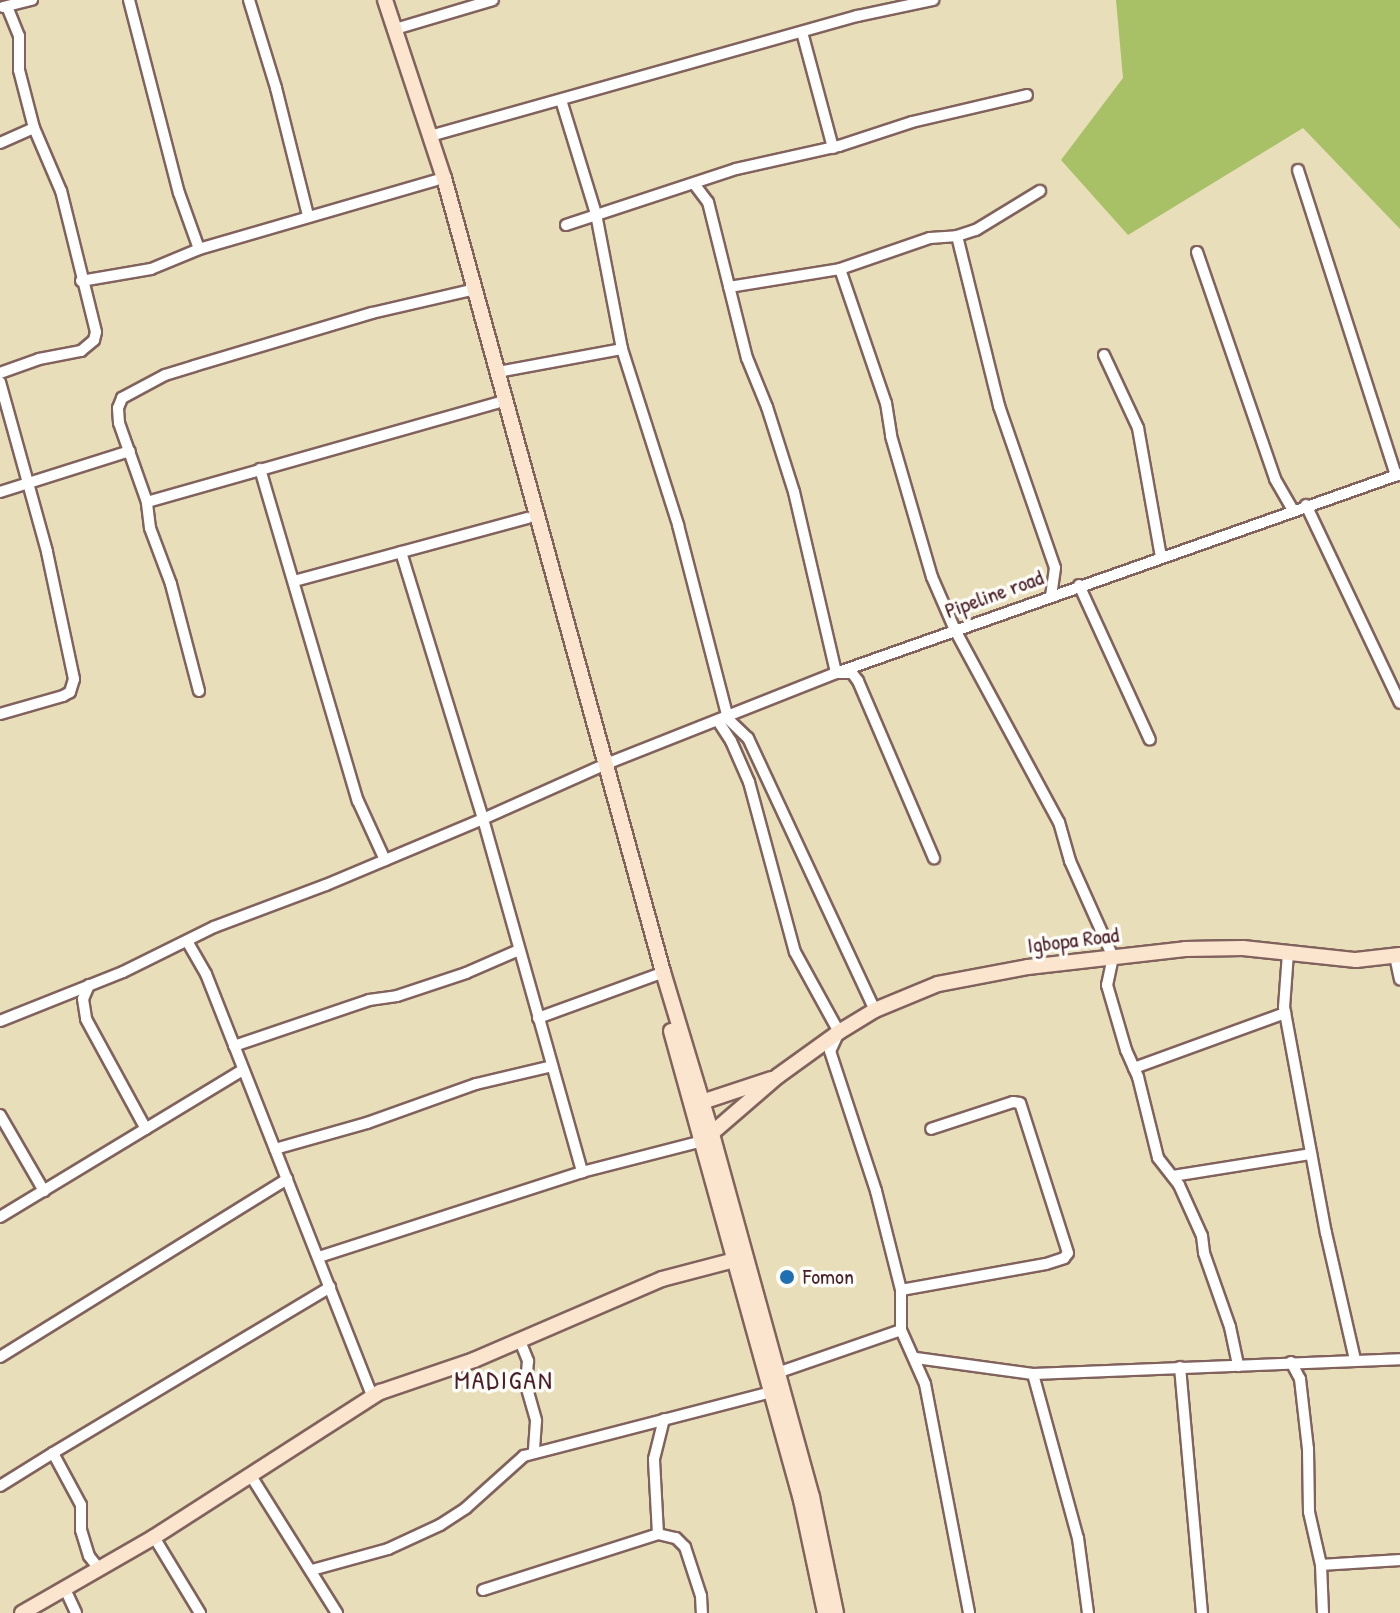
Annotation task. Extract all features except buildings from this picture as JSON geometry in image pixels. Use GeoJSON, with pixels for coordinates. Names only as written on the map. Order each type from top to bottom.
{"type":"FeatureCollection","features":[{"type":"Feature","properties":{"kind":"main road"},"geometry":{"type":"LineString","coordinates":[[376,0],[436,180],[528,518],[697,1104]]}},
{"type":"Feature","properties":{"kind":"main road"},"geometry":{"type":"LineString","coordinates":[[385,0],[430,136],[498,372],[656,975],[708,1138],[812,1497],[836,1613]]}},
{"type":"Feature","properties":{"kind":"main road","name":"Igbopa Road"},"geometry":{"type":"LineString","coordinates":[[778,1076],[875,1010],[951,981],[1028,967],[1185,949],[1243,948],[1356,960],[1397,956]]}},
{"type":"Feature","properties":{"kind":"main road"},"geometry":{"type":"LineString","coordinates":[[697,1104],[778,1076]]}},
{"type":"Feature","properties":{"kind":"main road"},"geometry":{"type":"LineString","coordinates":[[708,1138],[778,1076]]}},
{"type":"Feature","properties":{"kind":"main road"},"geometry":{"type":"LineString","coordinates":[[708,1138],[735,1260],[801,1500],[825,1613]]}},
{"type":"Feature","properties":{"kind":"main road"},"geometry":{"type":"LineString","coordinates":[[22,1613],[154,1537],[372,1396],[520,1341],[662,1279],[735,1260]]}},
{"type":"Feature","properties":{"kind":"street"},"geometry":{"type":"LineString","coordinates":[[0,373],[88,347],[96,332],[61,191],[34,128],[19,70],[19,36],[3,7],[32,0]]}},
{"type":"Feature","properties":{"kind":"street"},"geometry":{"type":"LineString","coordinates":[[129,0],[179,193],[199,249]]}},
{"type":"Feature","properties":{"kind":"street"},"geometry":{"type":"LineString","coordinates":[[249,0],[276,88],[308,215]]}},
{"type":"Feature","properties":{"kind":"street"},"geometry":{"type":"LineString","coordinates":[[395,29],[493,0]]}},
{"type":"Feature","properties":{"kind":"street"},"geometry":{"type":"LineString","coordinates":[[430,136],[802,32],[933,0]]}},
{"type":"Feature","properties":{"kind":"street"},"geometry":{"type":"LineString","coordinates":[[802,32],[833,148]]}},
{"type":"Feature","properties":{"kind":"street"},"geometry":{"type":"LineString","coordinates":[[566,225],[736,169],[833,148],[912,122],[1027,95]]}},
{"type":"Feature","properties":{"kind":"street"},"geometry":{"type":"LineString","coordinates":[[561,100],[596,214],[622,349],[678,525],[723,720],[749,782],[795,952],[839,1032],[830,1051],[876,1191],[901,1290],[901,1330],[916,1358],[944,1472],[969,1613]]}},
{"type":"Feature","properties":{"kind":"street"},"geometry":{"type":"LineString","coordinates":[[0,143],[34,128]]}},
{"type":"Feature","properties":{"kind":"street"},"geometry":{"type":"LineString","coordinates":[[1298,170],[1398,475]]}},
{"type":"Feature","properties":{"kind":"street"},"geometry":{"type":"LineString","coordinates":[[81,281],[151,269],[199,249],[436,180]]}},
{"type":"Feature","properties":{"kind":"street"},"geometry":{"type":"LineString","coordinates":[[695,185],[708,202],[747,358],[767,407],[794,492],[836,673],[852,673],[858,681],[934,858]]}},
{"type":"Feature","properties":{"kind":"street"},"geometry":{"type":"LineString","coordinates":[[729,287],[840,269],[930,238],[957,236],[976,230],[1040,191]]}},
{"type":"Feature","properties":{"kind":"street"},"geometry":{"type":"LineString","coordinates":[[957,236],[999,406],[1055,568],[1051,595]]}},
{"type":"Feature","properties":{"kind":"street"},"geometry":{"type":"LineString","coordinates":[[1197,252],[1275,479],[1293,510]]}},
{"type":"Feature","properties":{"kind":"street"},"geometry":{"type":"LineString","coordinates":[[840,269],[886,403],[891,436],[932,577],[955,630],[1059,822],[1070,861],[1113,957],[1107,985],[1134,1068],[1158,1158],[1173,1176],[1202,1236],[1204,1253],[1230,1327],[1238,1366]]}},
{"type":"Feature","properties":{"kind":"street"},"geometry":{"type":"LineString","coordinates":[[199,691],[171,584],[150,528],[147,502],[119,423],[118,408],[122,398],[165,375],[361,316],[467,291]]}},
{"type":"Feature","properties":{"kind":"street"},"geometry":{"type":"LineString","coordinates":[[498,372],[622,349]]}},
{"type":"Feature","properties":{"kind":"street"},"geometry":{"type":"LineString","coordinates":[[1104,355],[1138,428],[1161,557]]}},
{"type":"Feature","properties":{"kind":"street"},"geometry":{"type":"LineString","coordinates":[[0,382],[47,552],[74,679],[70,692],[63,696],[0,714]]}},
{"type":"Feature","properties":{"kind":"street"},"geometry":{"type":"LineString","coordinates":[[147,502],[497,403]]}},
{"type":"Feature","properties":{"kind":"street"},"geometry":{"type":"LineString","coordinates":[[0,492],[130,451]]}},
{"type":"Feature","properties":{"kind":"street"},"geometry":{"type":"LineString","coordinates":[[260,469],[358,801],[385,860]]}},
{"type":"Feature","properties":{"kind":"street","name":"Pipeline road"},"geometry":{"type":"LineString","coordinates":[[0,1021],[89,985],[214,927],[385,860],[602,766],[836,673],[1398,475]]}},
{"type":"Feature","properties":{"kind":"street"},"geometry":{"type":"LineString","coordinates":[[1306,505],[1400,703]]}},
{"type":"Feature","properties":{"kind":"street"},"geometry":{"type":"LineString","coordinates":[[294,581],[528,518]]}},
{"type":"Feature","properties":{"kind":"street"},"geometry":{"type":"LineString","coordinates":[[401,552],[483,819],[582,1172]]}},
{"type":"Feature","properties":{"kind":"street"},"geometry":{"type":"LineString","coordinates":[[1079,585],[1150,740]]}},
{"type":"Feature","properties":{"kind":"street"},"geometry":{"type":"LineString","coordinates":[[723,720],[748,738],[875,1010]]}},
{"type":"Feature","properties":{"kind":"street"},"geometry":{"type":"LineString","coordinates":[[187,941],[200,959],[372,1396]]}},
{"type":"Feature","properties":{"kind":"street"},"geometry":{"type":"LineString","coordinates":[[234,1046],[369,1000],[397,996],[466,973],[519,950]]}},
{"type":"Feature","properties":{"kind":"street"},"geometry":{"type":"LineString","coordinates":[[1288,953],[1285,1013],[1355,1360]]}},
{"type":"Feature","properties":{"kind":"street"},"geometry":{"type":"LineString","coordinates":[[1397,956],[1400,979]]}},
{"type":"Feature","properties":{"kind":"street"},"geometry":{"type":"LineString","coordinates":[[538,1018],[656,975]]}},
{"type":"Feature","properties":{"kind":"street"},"geometry":{"type":"LineString","coordinates":[[89,985],[83,999],[86,1019],[146,1129]]}},
{"type":"Feature","properties":{"kind":"street"},"geometry":{"type":"LineString","coordinates":[[1134,1068],[1285,1013]]}},
{"type":"Feature","properties":{"kind":"street"},"geometry":{"type":"LineString","coordinates":[[275,1149],[367,1123],[476,1084],[552,1066]]}},
{"type":"Feature","properties":{"kind":"street"},"geometry":{"type":"LineString","coordinates":[[0,1217],[243,1070]]}},
{"type":"Feature","properties":{"kind":"street"},"geometry":{"type":"LineString","coordinates":[[901,1290],[1046,1264],[1064,1258],[1068,1253],[1020,1103],[931,1129]]}},
{"type":"Feature","properties":{"kind":"street"},"geometry":{"type":"LineString","coordinates":[[0,1115],[44,1191]]}},
{"type":"Feature","properties":{"kind":"street"},"geometry":{"type":"LineString","coordinates":[[319,1257],[582,1172],[708,1138]]}},
{"type":"Feature","properties":{"kind":"street"},"geometry":{"type":"LineString","coordinates":[[1173,1176],[1311,1154]]}},
{"type":"Feature","properties":{"kind":"street"},"geometry":{"type":"LineString","coordinates":[[0,1357],[287,1179]]}},
{"type":"Feature","properties":{"kind":"street"},"geometry":{"type":"LineString","coordinates":[[0,1486],[330,1287]]}},
{"type":"Feature","properties":{"kind":"street"},"geometry":{"type":"LineString","coordinates":[[777,1373],[901,1330]]}},
{"type":"Feature","properties":{"kind":"street"},"geometry":{"type":"LineString","coordinates":[[520,1341],[528,1361],[526,1385],[536,1421],[534,1452]]}},
{"type":"Feature","properties":{"kind":"street"},"geometry":{"type":"LineString","coordinates":[[916,1358],[1033,1374],[1400,1359]]}},
{"type":"Feature","properties":{"kind":"street"},"geometry":{"type":"LineString","coordinates":[[1291,1362],[1300,1379],[1308,1449],[1309,1512],[1321,1565],[1323,1613]]}},
{"type":"Feature","properties":{"kind":"street"},"geometry":{"type":"LineString","coordinates":[[1180,1367],[1202,1613]]}},
{"type":"Feature","properties":{"kind":"street"},"geometry":{"type":"LineString","coordinates":[[1033,1374],[1078,1538],[1088,1613]]}},
{"type":"Feature","properties":{"kind":"street"},"geometry":{"type":"LineString","coordinates":[[312,1570],[388,1549],[440,1525],[466,1508],[512,1463],[534,1452],[562,1448],[772,1392]]}},
{"type":"Feature","properties":{"kind":"street"},"geometry":{"type":"LineString","coordinates":[[658,1534],[654,1459],[664,1419]]}},
{"type":"Feature","properties":{"kind":"street"},"geometry":{"type":"LineString","coordinates":[[53,1453],[81,1505],[81,1530],[89,1556],[99,1569]]}},
{"type":"Feature","properties":{"kind":"street"},"geometry":{"type":"LineString","coordinates":[[251,1476],[337,1613]]}},
{"type":"Feature","properties":{"kind":"street"},"geometry":{"type":"LineString","coordinates":[[483,1590],[658,1534],[676,1538],[685,1547],[701,1596],[702,1613]]}},
{"type":"Feature","properties":{"kind":"street"},"geometry":{"type":"LineString","coordinates":[[154,1537],[200,1613]]}},
{"type":"Feature","properties":{"kind":"street"},"geometry":{"type":"LineString","coordinates":[[1321,1565],[1400,1560]]}},
{"type":"Feature","properties":{"kind":"street"},"geometry":{"type":"LineString","coordinates":[[65,1589],[76,1613]]}},
{"type":"Feature","properties":{"kind":"green space"},"geometry":{"type":"Polygon","coordinates":[[[1116,0],[1400,0],[1400,229],[1303,128],[1128,235],[1061,160],[1123,78],[1116,0]]]}},
{"type":"Feature","properties":{"kind":"place","name":"Fomon"},"geometry":{"type":"Point","coordinates":[787,1277]}},
{"type":"Feature","properties":{"kind":"district","name":"MADIGAN"},"geometry":{"type":"Point","coordinates":[504,1380]}}]}
